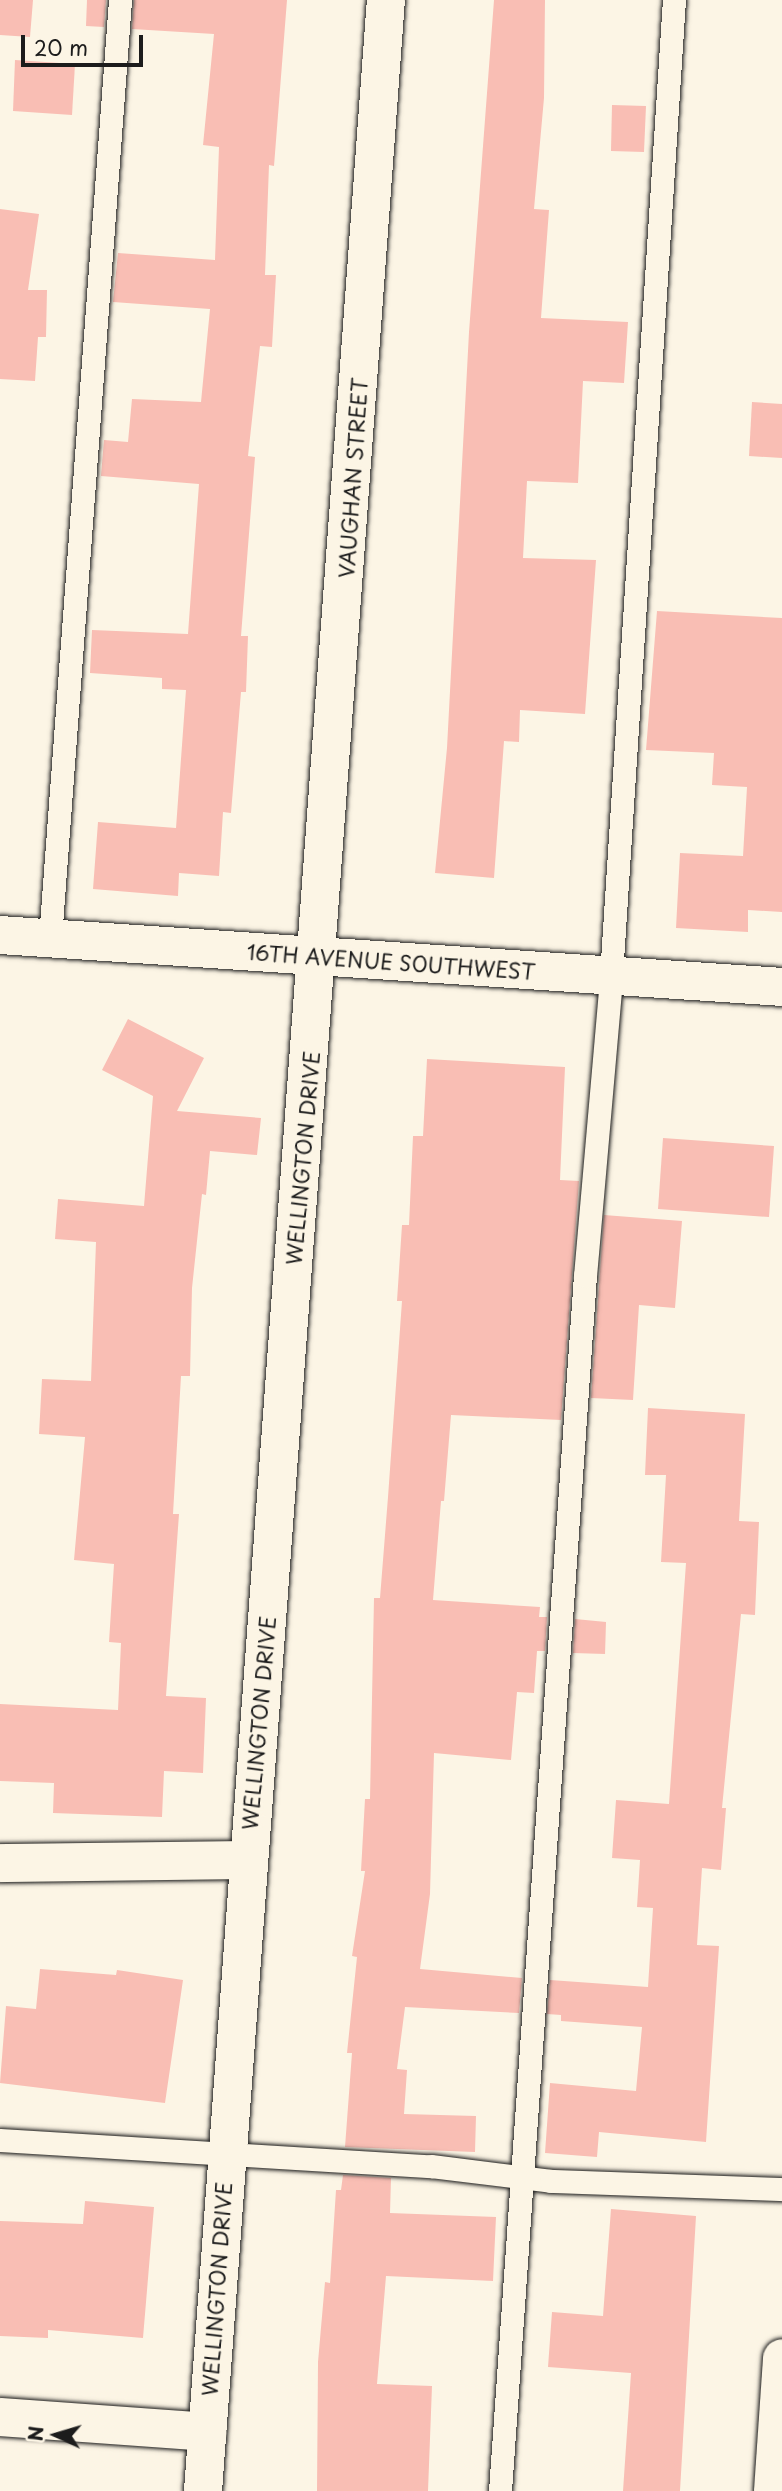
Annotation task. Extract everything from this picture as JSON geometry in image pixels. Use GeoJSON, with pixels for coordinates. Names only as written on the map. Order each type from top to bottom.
{"type":"FeatureCollection","features":[{"type":"Feature","properties":{"kind":"street","name":"VAUGHAN STREET"},"geometry":{"type":"LineString","coordinates":[[318,956],[386,0]]}},
{"type":"Feature","properties":{"kind":"street","name":"16TH AVENUE SOUTHWEST"},"geometry":{"type":"LineString","coordinates":[[0,935],[782,987]]}},
{"type":"Feature","properties":{"kind":"street","name":"WELLINGTON DRIVE"},"geometry":{"type":"LineString","coordinates":[[203,2491],[224,2157],[318,956]]}},
{"type":"Feature","properties":{"kind":"street"},"geometry":{"type":"LineString","coordinates":[[0,1863],[247,1860]]}},
{"type":"Feature","properties":{"kind":"street"},"geometry":{"type":"LineString","coordinates":[[773,2491],[782,2358]]}},
{"type":"Feature","properties":{"kind":"street"},"geometry":{"type":"LineString","coordinates":[[0,2417],[207,2432]]}},
{"type":"Feature","properties":{"kind":"lane"},"geometry":{"type":"LineString","coordinates":[[50,938],[120,0]]}},
{"type":"Feature","properties":{"kind":"lane"},"geometry":{"type":"LineString","coordinates":[[500,2491],[585,1276],[611,976],[674,0]]}},
{"type":"Feature","properties":{"kind":"lane"},"geometry":{"type":"LineString","coordinates":[[0,2140],[224,2157],[431,2166],[522,2175],[551,2181],[782,2189]]}},
{"type":"Feature","properties":{"kind":"building"},"geometry":{"type":"Polygon","coordinates":[[[0,0],[33,0],[30,37],[0,35],[0,0]]]}},
{"type":"Feature","properties":{"kind":"building"},"geometry":{"type":"Polygon","coordinates":[[[87,0],[106,0],[104,27],[86,26],[87,0]]]}},
{"type":"Feature","properties":{"kind":"building"},"geometry":{"type":"Polygon","coordinates":[[[134,0],[287,0],[274,166],[269,165],[265,275],[276,275],[272,347],[260,346],[248,456],[255,457],[241,636],[248,636],[246,692],[241,692],[231,813],[223,812],[219,876],[179,873],[178,896],[93,889],[98,822],[176,828],[186,690],[162,689],[162,678],[90,673],[92,630],[188,634],[199,484],[101,476],[104,440],[128,442],[132,399],[201,402],[210,309],[113,302],[118,253],[215,260],[219,147],[203,145],[214,34],[132,29],[134,0]]]}},
{"type":"Feature","properties":{"kind":"building"},"geometry":{"type":"Polygon","coordinates":[[[494,0],[545,0],[544,98],[534,209],[549,210],[541,318],[628,322],[624,383],[583,381],[578,483],[527,481],[523,558],[596,560],[585,714],[520,710],[519,742],[504,741],[494,878],[435,873],[447,748],[469,332],[494,0]]]}},
{"type":"Feature","properties":{"kind":"building"},"geometry":{"type":"Polygon","coordinates":[[[15,60],[75,64],[72,115],[13,111],[15,60]]]}},
{"type":"Feature","properties":{"kind":"building"},"geometry":{"type":"Polygon","coordinates":[[[612,105],[646,106],[644,152],[611,151],[612,105]]]}},
{"type":"Feature","properties":{"kind":"building"},"geometry":{"type":"Polygon","coordinates":[[[0,209],[39,214],[28,290],[47,290],[46,337],[38,337],[35,381],[0,379],[0,209]]]}},
{"type":"Feature","properties":{"kind":"building"},"geometry":{"type":"Polygon","coordinates":[[[752,402],[782,404],[782,458],[749,456],[752,402]]]}},
{"type":"Feature","properties":{"kind":"building"},"geometry":{"type":"Polygon","coordinates":[[[657,611],[782,618],[782,912],[748,910],[748,932],[676,928],[680,853],[743,856],[747,787],[712,785],[714,753],[646,750],[657,611]]]}},
{"type":"Feature","properties":{"kind":"building"},"geometry":{"type":"Polygon","coordinates":[[[128,1019],[204,1058],[177,1111],[261,1118],[257,1155],[210,1151],[206,1195],[202,1194],[192,1288],[190,1376],[181,1376],[173,1514],[179,1514],[166,1696],[206,1698],[203,1773],[164,1771],[162,1817],[53,1813],[54,1783],[0,1781],[0,1704],[118,1710],[121,1643],[109,1642],[114,1564],[74,1560],[85,1437],[39,1434],[42,1379],[91,1381],[96,1242],[55,1239],[58,1199],[144,1206],[153,1096],[102,1070],[128,1019]]]}},
{"type":"Feature","properties":{"kind":"building"},"geometry":{"type":"Polygon","coordinates":[[[427,1059],[565,1067],[560,1180],[579,1181],[561,1420],[451,1415],[444,1501],[441,1501],[433,1600],[540,1607],[539,1617],[547,1617],[545,1651],[537,1651],[534,1693],[517,1692],[511,1760],[434,1753],[430,1894],[420,1969],[522,1978],[519,2013],[405,2007],[397,2069],[407,2070],[404,2114],[476,2116],[475,2152],[345,2147],[352,2053],[347,2053],[357,1957],[352,1956],[365,1871],[361,1871],[365,1799],[370,1799],[374,1598],[380,1598],[388,1497],[402,1301],[397,1301],[402,1225],[409,1225],[413,1136],[423,1136],[427,1059]]]}},
{"type":"Feature","properties":{"kind":"building"},"geometry":{"type":"Polygon","coordinates":[[[663,1138],[774,1146],[769,1217],[658,1209],[663,1138]]]}},
{"type":"Feature","properties":{"kind":"building"},"geometry":{"type":"Polygon","coordinates":[[[604,1215],[682,1221],[675,1308],[639,1305],[633,1400],[591,1398],[604,1215]]]}},
{"type":"Feature","properties":{"kind":"building"},"geometry":{"type":"Polygon","coordinates":[[[648,1408],[745,1414],[739,1521],[759,1522],[755,1615],[741,1614],[722,1808],[726,1808],[721,1870],[702,1868],[697,1945],[719,1946],[706,2142],[599,2132],[597,2157],[545,2153],[550,2083],[636,2091],[642,2027],[561,2021],[561,2015],[547,2014],[550,1980],[648,1987],[653,1908],[637,1907],[640,1860],[612,1858],[616,1800],[669,1804],[686,1563],[661,1562],[666,1475],[645,1475],[648,1408]]]}},
{"type":"Feature","properties":{"kind":"building"},"geometry":{"type":"Polygon","coordinates":[[[575,1619],[606,1622],[605,1654],[573,1653],[575,1619]]]}},
{"type":"Feature","properties":{"kind":"building"},"geometry":{"type":"Polygon","coordinates":[[[40,1969],[116,1975],[117,1970],[183,1980],[165,2103],[0,2083],[6,2006],[36,2009],[40,1969]]]}},
{"type":"Feature","properties":{"kind":"building"},"geometry":{"type":"Polygon","coordinates":[[[343,2175],[391,2178],[390,2213],[496,2217],[493,2281],[386,2276],[377,2384],[432,2386],[428,2491],[317,2491],[318,2362],[325,2282],[330,2283],[336,2190],[341,2190],[343,2175]]]}},
{"type":"Feature","properties":{"kind":"building"},"geometry":{"type":"Polygon","coordinates":[[[85,2201],[154,2207],[143,2338],[48,2330],[48,2338],[0,2336],[0,2221],[83,2224],[85,2201]]]}},
{"type":"Feature","properties":{"kind":"building"},"geometry":{"type":"Polygon","coordinates":[[[611,2209],[696,2216],[680,2491],[623,2491],[631,2373],[548,2367],[552,2312],[603,2316],[611,2209]]]}}]}
